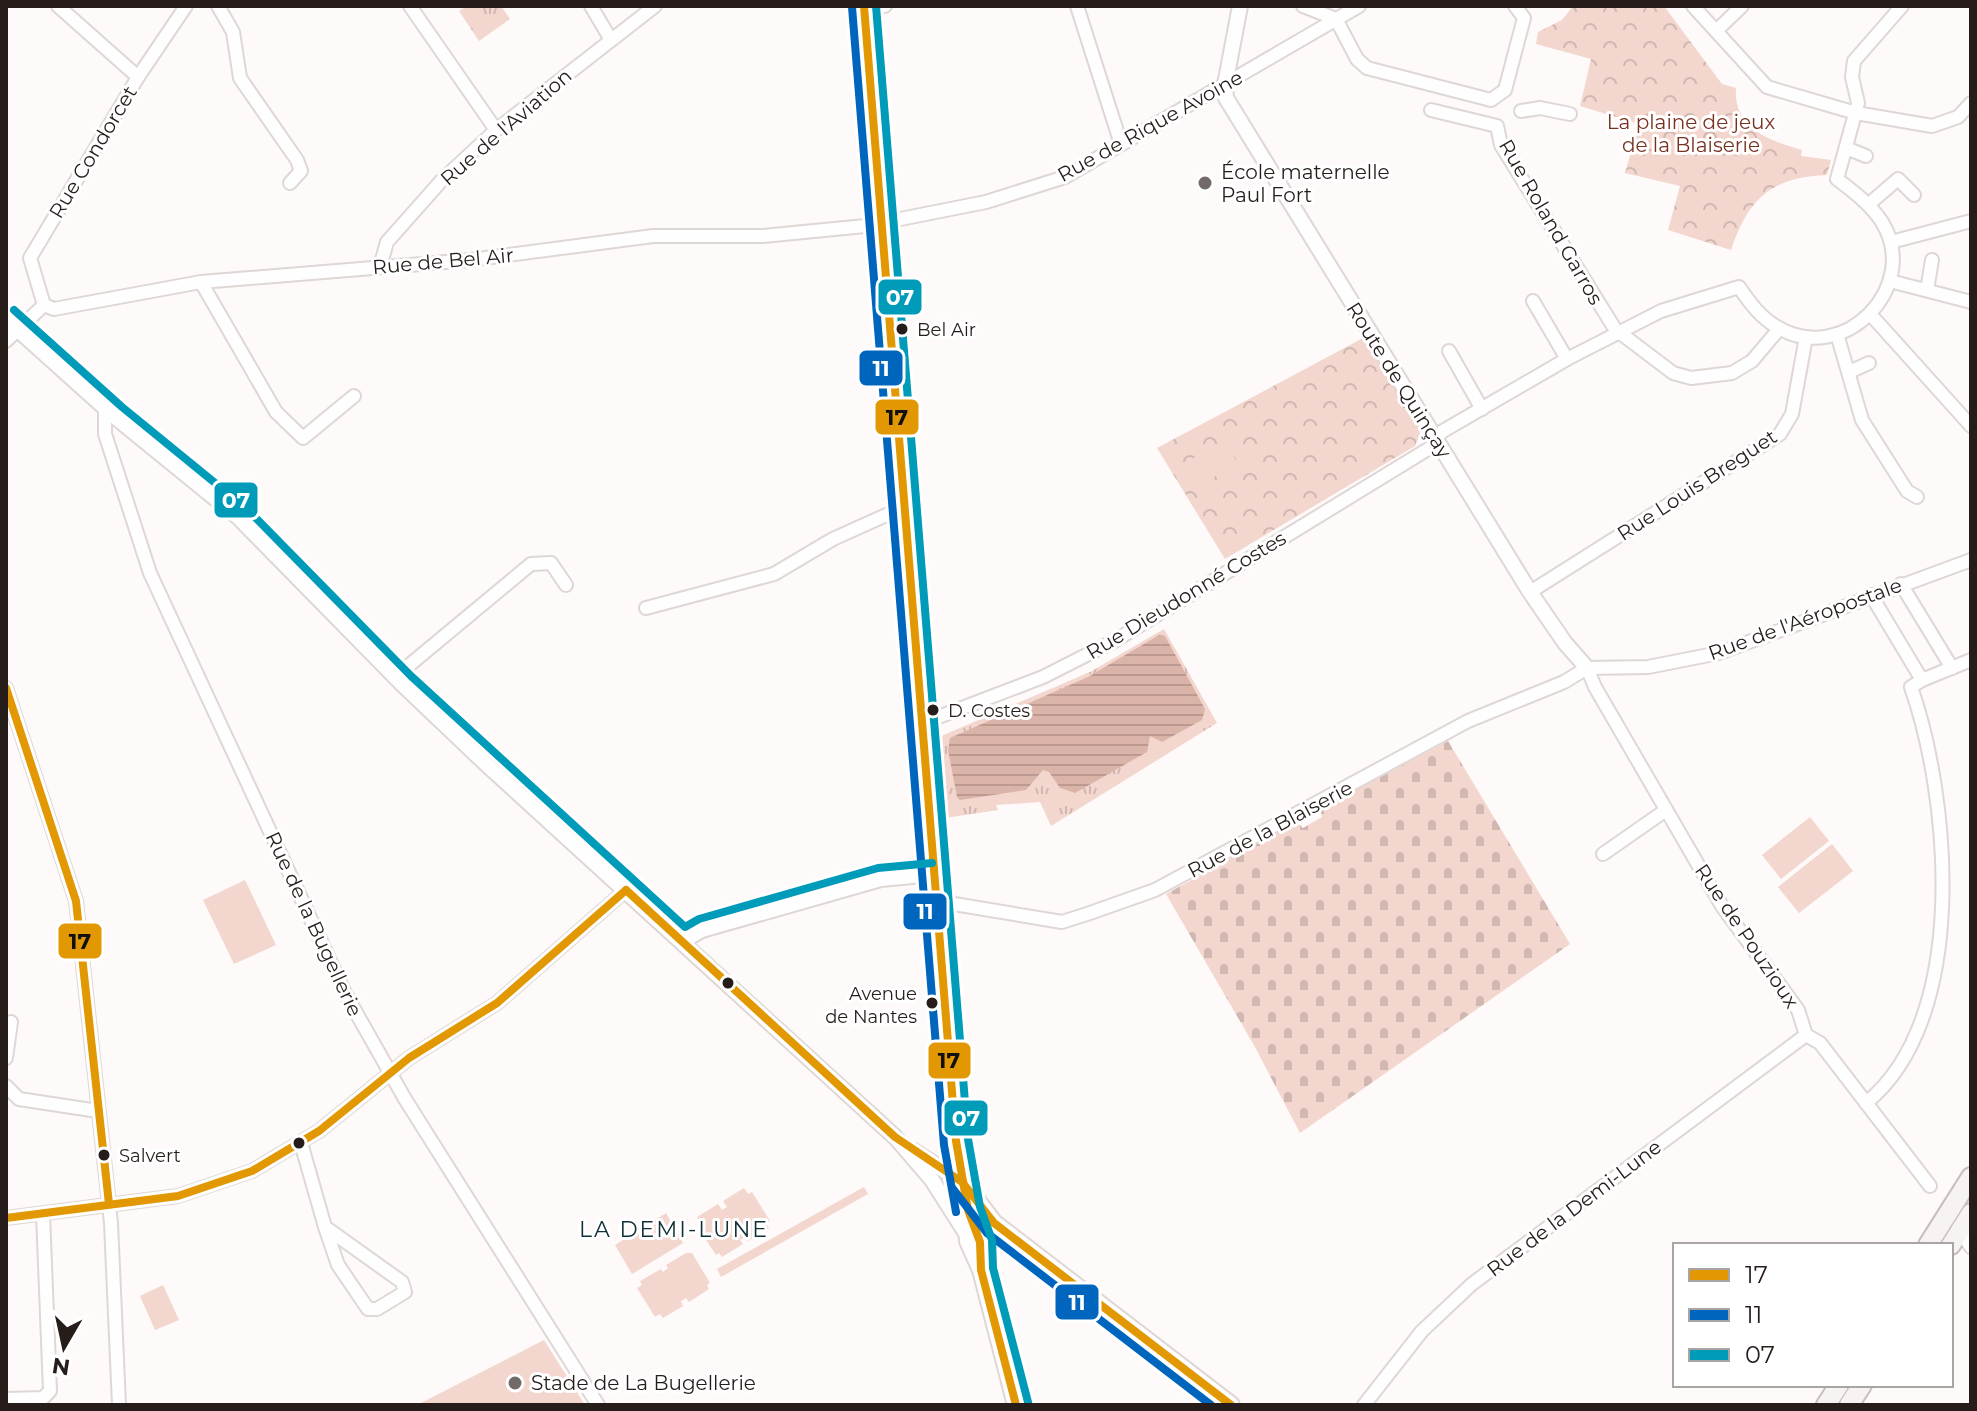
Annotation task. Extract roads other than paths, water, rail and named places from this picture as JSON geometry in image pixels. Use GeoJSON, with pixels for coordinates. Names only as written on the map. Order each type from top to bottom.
{"type":"FeatureCollection","features":[{"type":"Feature","properties":{"kind":"main road"},"geometry":{"type":"LineString","coordinates":[[864,7],[933,875],[962,1182],[980,1242],[981,1270]]}},
{"type":"Feature","properties":{"kind":"main road"},"geometry":{"type":"LineString","coordinates":[[1929,1243],[1971,1177]]}},
{"type":"Feature","properties":{"kind":"main road"},"geometry":{"type":"LineString","coordinates":[[962,1182],[991,1220]]}},
{"type":"Feature","properties":{"kind":"main road"},"geometry":{"type":"LineString","coordinates":[[968,1210],[991,1220],[1231,1405]]}},
{"type":"Feature","properties":{"kind":"main road"},"geometry":{"type":"LineString","coordinates":[[968,1210],[967,1235],[981,1270],[1016,1405]]}},
{"type":"Feature","properties":{"kind":"main road"},"geometry":{"type":"LineString","coordinates":[[1955,1238],[1971,1213]]}},
{"type":"Feature","properties":{"kind":"main road"},"geometry":{"type":"LineString","coordinates":[[1826,1405],[1838,1387]]}},
{"type":"Feature","properties":{"kind":"main road"},"geometry":{"type":"LineString","coordinates":[[1849,1405],[1861,1387]]}},
{"type":"Feature","properties":{"kind":"street"},"geometry":{"type":"LineString","coordinates":[[58,6],[74,11],[138,77]]}},
{"type":"Feature","properties":{"kind":"street","name":"Rue Condorcet"},"geometry":{"type":"LineString","coordinates":[[49,307],[30,258],[138,77],[186,6]]}},
{"type":"Feature","properties":{"kind":"street"},"geometry":{"type":"LineString","coordinates":[[218,6],[233,32],[240,78],[297,160],[301,171],[290,183]]}},
{"type":"Feature","properties":{"kind":"street"},"geometry":{"type":"LineString","coordinates":[[410,6],[496,130]]}},
{"type":"Feature","properties":{"kind":"street"},"geometry":{"type":"LineString","coordinates":[[591,6],[611,40]]}},
{"type":"Feature","properties":{"kind":"street","name":"Rue de l'Aviation"},"geometry":{"type":"LineString","coordinates":[[380,267],[387,242],[442,180],[496,130],[655,6]]}},
{"type":"Feature","properties":{"kind":"street"},"geometry":{"type":"LineString","coordinates":[[864,7],[885,6]]}},
{"type":"Feature","properties":{"kind":"street"},"geometry":{"type":"LineString","coordinates":[[1077,6],[1121,144]]}},
{"type":"Feature","properties":{"kind":"street"},"geometry":{"type":"LineString","coordinates":[[1225,85],[1240,6]]}},
{"type":"Feature","properties":{"kind":"street"},"geometry":{"type":"LineString","coordinates":[[1303,6],[1336,19],[1357,59],[1367,68],[1491,100],[1505,90],[1524,18],[1515,6]]}},
{"type":"Feature","properties":{"kind":"street","name":"Rue de Rique Avoine"},"geometry":{"type":"LineString","coordinates":[[881,221],[986,202],[1065,177],[1359,6]]}},
{"type":"Feature","properties":{"kind":"street"},"geometry":{"type":"LineString","coordinates":[[1693,6],[1767,87],[1856,113],[1932,126],[1958,117],[1971,103]]}},
{"type":"Feature","properties":{"kind":"street"},"geometry":{"type":"LineString","coordinates":[[1716,31],[1742,6]]}},
{"type":"Feature","properties":{"kind":"street"},"geometry":{"type":"LineString","coordinates":[[1618,333],[1673,373],[1691,378],[1732,373],[1752,361],[1779,329],[1806,337],[1837,334],[1871,315],[1890,281],[1891,242],[1869,204],[1837,179],[1856,113],[1854,61],[1902,6]]}},
{"type":"Feature","properties":{"kind":"street","name":"Route de Quinçay"},"geometry":{"type":"LineString","coordinates":[[1225,85],[1226,98],[1281,191],[1530,592],[1565,643],[1587,668]]}},
{"type":"Feature","properties":{"kind":"street","name":"Rue Roland Garros"},"geometry":{"type":"LineString","coordinates":[[1521,111],[1540,108],[1570,114]]}},
{"type":"Feature","properties":{"kind":"street","name":"Rue Roland Garros"},"geometry":{"type":"LineString","coordinates":[[1431,110],[1497,126],[1501,145],[1618,333]]}},
{"type":"Feature","properties":{"kind":"street"},"geometry":{"type":"LineString","coordinates":[[1846,148],[1866,156]]}},
{"type":"Feature","properties":{"kind":"street"},"geometry":{"type":"LineString","coordinates":[[1869,204],[1898,179],[1914,195]]}},
{"type":"Feature","properties":{"kind":"street","name":"Rue de Bel Air"},"geometry":{"type":"LineString","coordinates":[[49,307],[201,282],[484,259],[653,236],[763,236],[881,221]]}},
{"type":"Feature","properties":{"kind":"street"},"geometry":{"type":"LineString","coordinates":[[1891,242],[1971,221]]}},
{"type":"Feature","properties":{"kind":"street"},"geometry":{"type":"LineString","coordinates":[[1927,290],[1932,260]]}},
{"type":"Feature","properties":{"kind":"street"},"geometry":{"type":"LineString","coordinates":[[1890,281],[1971,302]]}},
{"type":"Feature","properties":{"kind":"street"},"geometry":{"type":"LineString","coordinates":[[201,282],[276,412],[303,438],[354,396]]}},
{"type":"Feature","properties":{"kind":"street","name":"Rue Dieudonné Costes"},"geometry":{"type":"LineString","coordinates":[[920,724],[1043,677],[1116,640],[1433,446],[1435,439],[1482,409],[1567,359],[1661,311],[1739,287],[1753,308],[1779,329]]}},
{"type":"Feature","properties":{"kind":"street"},"geometry":{"type":"LineString","coordinates":[[1533,301],[1567,359]]}},
{"type":"Feature","properties":{"kind":"street"},"geometry":{"type":"LineString","coordinates":[[49,307],[10,330],[238,517],[395,677],[866,1109],[932,1180],[967,1235]]}},
{"type":"Feature","properties":{"kind":"street"},"geometry":{"type":"LineString","coordinates":[[1871,315],[1971,426]]}},
{"type":"Feature","properties":{"kind":"street"},"geometry":{"type":"LineString","coordinates":[[1837,334],[1862,420],[1907,491],[1917,497]]}},
{"type":"Feature","properties":{"kind":"street","name":"Rue Louis Breguet"},"geometry":{"type":"LineString","coordinates":[[1530,592],[1780,434],[1792,414],[1806,337]]}},
{"type":"Feature","properties":{"kind":"street"},"geometry":{"type":"LineString","coordinates":[[1449,351],[1482,409]]}},
{"type":"Feature","properties":{"kind":"street"},"geometry":{"type":"LineString","coordinates":[[1849,372],[1869,363]]}},
{"type":"Feature","properties":{"kind":"street","name":"Rue de la Bugellerie"},"geometry":{"type":"LineString","coordinates":[[105,408],[105,434],[150,573],[345,993],[389,1073],[598,1405]]}},
{"type":"Feature","properties":{"kind":"street"},"geometry":{"type":"LineString","coordinates":[[646,608],[774,574],[833,539],[904,507]]}},
{"type":"Feature","properties":{"kind":"street","name":"Rue de l'Aéropostale"},"geometry":{"type":"LineString","coordinates":[[1587,668],[1648,667],[1695,659],[1971,560]]}},
{"type":"Feature","properties":{"kind":"street"},"geometry":{"type":"LineString","coordinates":[[395,677],[531,564],[551,563],[566,585]]}},
{"type":"Feature","properties":{"kind":"street"},"geometry":{"type":"LineString","coordinates":[[1901,584],[1952,668]]}},
{"type":"Feature","properties":{"kind":"street"},"geometry":{"type":"LineString","coordinates":[[1871,595],[1922,680]]}},
{"type":"Feature","properties":{"kind":"street"},"geometry":{"type":"LineString","coordinates":[[1866,1103],[1882,1091],[1916,1032],[1938,962],[1943,898],[1934,777],[1928,736],[1911,687],[1971,660]]}},
{"type":"Feature","properties":{"kind":"street","name":"Rue de Pouzioux"},"geometry":{"type":"LineString","coordinates":[[1587,668],[1722,906],[1798,1010],[1806,1035],[1820,1043],[1930,1186]]}},
{"type":"Feature","properties":{"kind":"street","name":"Rue de la Blaiserie"},"geometry":{"type":"LineString","coordinates":[[936,901],[1062,922],[1155,890],[1468,721],[1564,682],[1587,668]]}},
{"type":"Feature","properties":{"kind":"street"},"geometry":{"type":"LineString","coordinates":[[6,688],[73,888],[109,1204],[119,1405]]}},
{"type":"Feature","properties":{"kind":"street"},"geometry":{"type":"LineString","coordinates":[[1603,854],[1666,810]]}},
{"type":"Feature","properties":{"kind":"street"},"geometry":{"type":"LineString","coordinates":[[683,942],[702,931],[881,880],[933,875]]}},
{"type":"Feature","properties":{"kind":"street"},"geometry":{"type":"LineString","coordinates":[[6,1218],[201,1189],[252,1171],[301,1143],[389,1073],[497,1003],[626,890]]}},
{"type":"Feature","properties":{"kind":"street"},"geometry":{"type":"LineString","coordinates":[[6,1058],[11,1022]]}},
{"type":"Feature","properties":{"kind":"street","name":"Rue de la Demi-Lune"},"geometry":{"type":"LineString","coordinates":[[1364,1405],[1422,1331],[1472,1284],[1806,1035]]}},
{"type":"Feature","properties":{"kind":"street"},"geometry":{"type":"LineString","coordinates":[[6,1086],[19,1099],[98,1111]]}},
{"type":"Feature","properties":{"kind":"street"},"geometry":{"type":"LineString","coordinates":[[895,1137],[962,1182]]}},
{"type":"Feature","properties":{"kind":"street"},"geometry":{"type":"LineString","coordinates":[[301,1143],[325,1227],[338,1265],[368,1309],[377,1309],[405,1292],[402,1282],[325,1227]]}},
{"type":"Feature","properties":{"kind":"street"},"geometry":{"type":"LineString","coordinates":[[932,1180],[968,1210]]}},
{"type":"Feature","properties":{"kind":"street"},"geometry":{"type":"LineString","coordinates":[[6,1399],[43,1398],[50,1391],[43,1214]]}},
{"type":"Feature","properties":{"kind":"street"},"geometry":{"type":"LineString","coordinates":[[1955,1238],[1971,1247]]}},
{"type":"Feature","properties":{"kind":"place","name":"École maternelle Paul Fort"},"geometry":{"type":"Point","coordinates":[1205,183]}},
{"type":"Feature","properties":{"kind":"place","name":"Bel Air"},"geometry":{"type":"Point","coordinates":[902,329]}},
{"type":"Feature","properties":{"kind":"place","name":"D. Costes"},"geometry":{"type":"Point","coordinates":[933,710]}},
{"type":"Feature","properties":{"kind":"place","name":"Avenue de Nantes"},"geometry":{"type":"Point","coordinates":[932,1003]}},
{"type":"Feature","properties":{"kind":"place","name":"Salvert"},"geometry":{"type":"Point","coordinates":[104,1155]}},
{"type":"Feature","properties":{"kind":"place","name":"Stade de La Bugellerie"},"geometry":{"type":"Point","coordinates":[515,1383]}},
{"type":"Feature","properties":{"kind":"district","name":"LA DEMI-LUNE"},"geometry":{"type":"Point","coordinates":[674,1229]}},
{"type":"Feature","properties":{"kind":"park label","name":"La plaine de jeux de la Blaiserie"},"geometry":{"type":"Point","coordinates":[1691,134]}}]}
